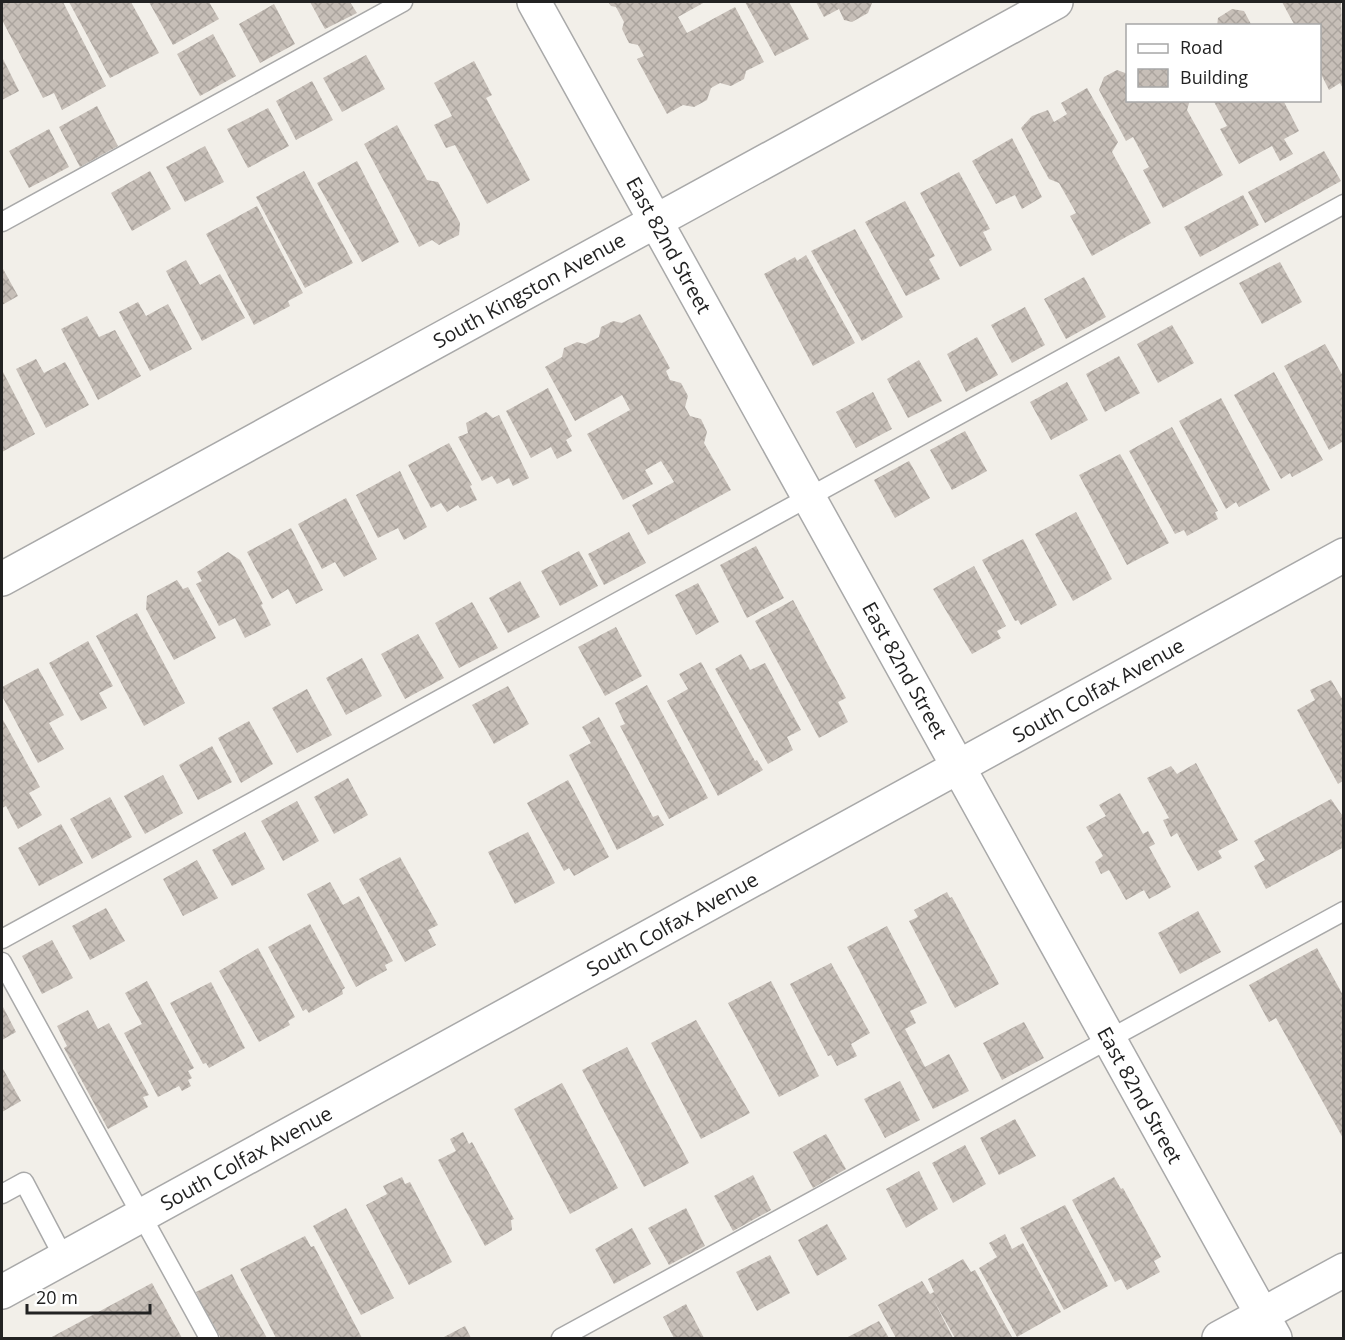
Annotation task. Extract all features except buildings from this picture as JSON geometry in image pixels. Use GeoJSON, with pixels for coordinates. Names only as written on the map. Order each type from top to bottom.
{"type":"FeatureCollection","features":[{"type":"Feature","properties":{"kind":"street","name":"East 82nd Street"},"geometry":{"type":"LineString","coordinates":[[534,2],[1269,1327]]}},
{"type":"Feature","properties":{"kind":"street","name":"South Kingston Avenue"},"geometry":{"type":"LineString","coordinates":[[2,579],[1056,2]]}},
{"type":"Feature","properties":{"kind":"street","name":"South Colfax Avenue"},"geometry":{"type":"LineString","coordinates":[[2,1292],[1344,555]]}},
{"type":"Feature","properties":{"kind":"street"},"geometry":{"type":"LineString","coordinates":[[1219,1338],[1269,1327],[1344,1270]]}},
{"type":"Feature","properties":{"kind":"lane"},"geometry":{"type":"LineString","coordinates":[[2,222],[403,2]]}},
{"type":"Feature","properties":{"kind":"lane"},"geometry":{"type":"LineString","coordinates":[[2,939],[1344,204]]}},
{"type":"Feature","properties":{"kind":"lane"},"geometry":{"type":"LineString","coordinates":[[561,1338],[1344,910]]}},
{"type":"Feature","properties":{"kind":"lane"},"geometry":{"type":"LineString","coordinates":[[2,962],[209,1338]]}},
{"type":"Feature","properties":{"kind":"lane"},"geometry":{"type":"LineString","coordinates":[[2,1194],[24,1182],[64,1258]]}}]}
